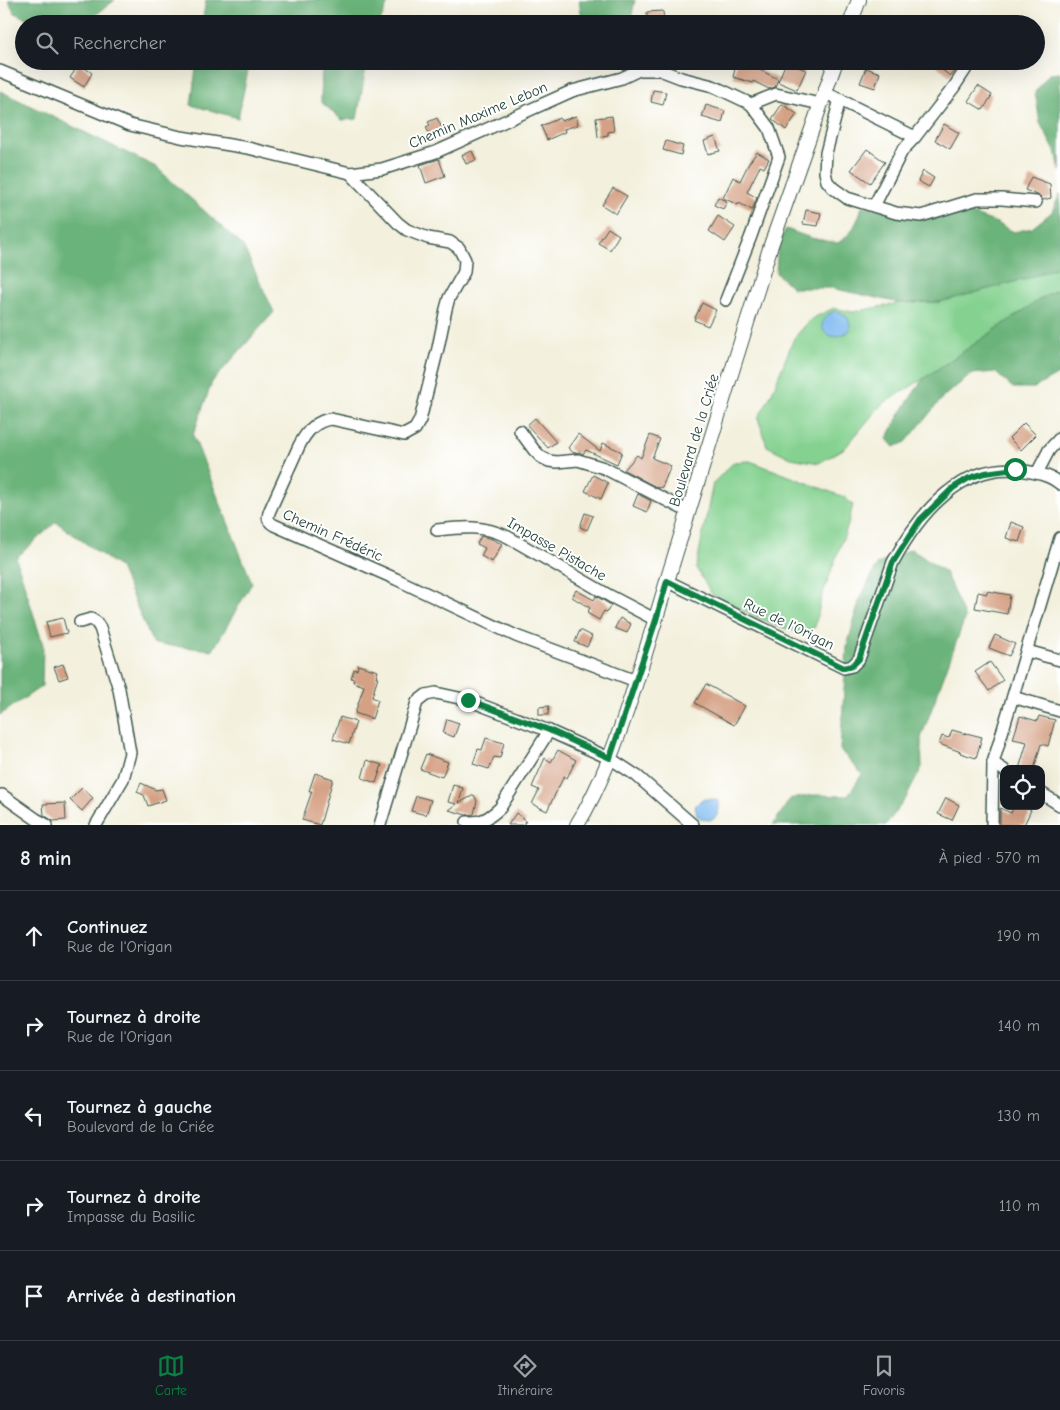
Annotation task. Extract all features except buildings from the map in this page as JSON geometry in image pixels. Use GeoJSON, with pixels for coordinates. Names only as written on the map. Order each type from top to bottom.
{"type":"FeatureCollection","features":[{"type":"Feature","properties":{"kind":"main road"},"geometry":{"type":"LineString","coordinates":[[853,15],[859,0]]}},
{"type":"Feature","properties":{"kind":"main road","name":"Boulevard de la Criée"},"geometry":{"type":"LineString","coordinates":[[577,825],[599,786],[610,758],[656,620],[772,245],[833,70]]}},
{"type":"Feature","properties":{"kind":"street","name":"Chemin Maxime Lebon"},"geometry":{"type":"LineString","coordinates":[[0,71],[130,125],[181,137],[248,148],[350,173],[382,169],[436,152],[572,92],[622,78],[639,70],[660,70],[681,78],[714,86],[751,104]]}},
{"type":"Feature","properties":{"kind":"street"},"geometry":{"type":"LineString","coordinates":[[874,206],[902,151],[915,138],[964,70]]}},
{"type":"Feature","properties":{"kind":"street"},"geometry":{"type":"LineString","coordinates":[[726,300],[752,236],[779,157],[769,128],[751,104],[776,94],[840,99],[915,138]]}},
{"type":"Feature","properties":{"kind":"street"},"geometry":{"type":"LineString","coordinates":[[840,99],[826,153],[825,172],[827,181],[847,198],[896,213],[920,216],[977,199],[1036,202]]}},
{"type":"Feature","properties":{"kind":"street","name":"Chemin Frédéric"},"geometry":{"type":"LineString","coordinates":[[350,173],[406,230],[428,238],[450,242],[459,248],[465,260],[464,272],[446,309],[420,420],[415,429],[404,435],[331,419],[316,423],[304,436],[299,446],[267,517],[268,520],[274,525],[396,579],[516,636],[636,680]]}},
{"type":"Feature","properties":{"kind":"street"},"geometry":{"type":"LineString","coordinates":[[752,236],[772,245]]}},
{"type":"Feature","properties":{"kind":"street"},"geometry":{"type":"LineString","coordinates":[[520,431],[541,457],[557,462],[578,460],[604,468],[689,512]]}},
{"type":"Feature","properties":{"kind":"street"},"geometry":{"type":"LineString","coordinates":[[1037,473],[1049,450],[1060,438]]}},
{"type":"Feature","properties":{"kind":"street","name":"Rue de l'Origan"},"geometry":{"type":"LineString","coordinates":[[667,581],[844,668],[852,666],[859,659],[893,562],[920,520],[953,488],[969,478],[985,473],[1015,469],[1046,475],[1060,484]]}},
{"type":"Feature","properties":{"kind":"street","name":"Impasse Pistache"},"geometry":{"type":"LineString","coordinates":[[437,530],[466,527],[493,530],[656,620]]}},
{"type":"Feature","properties":{"kind":"street"},"geometry":{"type":"LineString","coordinates":[[992,825],[993,763],[1060,538]]}},
{"type":"Feature","properties":{"kind":"street"},"geometry":{"type":"LineString","coordinates":[[80,622],[90,619],[96,622],[100,628],[119,689],[130,754],[123,778],[96,825]]}},
{"type":"Feature","properties":{"kind":"street"},"geometry":{"type":"LineString","coordinates":[[1027,651],[1060,660]]}},
{"type":"Feature","properties":{"kind":"street"},"geometry":{"type":"LineString","coordinates":[[380,825],[417,702],[426,695],[436,693],[468,700],[549,730],[610,758],[637,776],[693,825]]}},
{"type":"Feature","properties":{"kind":"street"},"geometry":{"type":"LineString","coordinates":[[1013,697],[1060,711]]}},
{"type":"Feature","properties":{"kind":"street"},"geometry":{"type":"LineString","coordinates":[[468,822],[479,823],[489,818],[500,808],[549,730]]}},
{"type":"Feature","properties":{"kind":"street"},"geometry":{"type":"LineString","coordinates":[[993,763],[1000,767]]}},
{"type":"Feature","properties":{"kind":"street"},"geometry":{"type":"LineString","coordinates":[[2,795],[36,820],[47,825]]}},
{"type":"Feature","properties":{"kind":"street"},"geometry":{"type":"LineString","coordinates":[[1045,795],[1060,805]]}},
{"type":"Feature","properties":{"kind":"green space"},"geometry":{"type":"Polygon","coordinates":[[[8,0],[115,0],[96,15],[19,15],[15,13],[8,0]]]}},
{"type":"Feature","properties":{"kind":"green space"},"geometry":{"type":"Polygon","coordinates":[[[206,0],[389,0],[383,15],[204,15],[206,0]]]}},
{"type":"Feature","properties":{"kind":"green space"},"geometry":{"type":"Polygon","coordinates":[[[579,0],[635,0],[632,15],[582,15],[579,0]]]}},
{"type":"Feature","properties":{"kind":"green space"},"geometry":{"type":"Polygon","coordinates":[[[196,70],[248,70],[238,118],[191,105],[196,70]]]}},
{"type":"Feature","properties":{"kind":"green space"},"geometry":{"type":"Polygon","coordinates":[[[322,70],[365,70],[357,119],[342,120],[321,102],[322,70]]]}},
{"type":"Feature","properties":{"kind":"green space"},"geometry":{"type":"Polygon","coordinates":[[[1060,73],[1060,171],[1057,155],[1040,123],[1035,92],[1049,74],[1060,73]]]}},
{"type":"Feature","properties":{"kind":"green space"},"geometry":{"type":"Polygon","coordinates":[[[0,91],[156,167],[243,246],[274,312],[212,382],[193,435],[252,583],[213,650],[153,644],[120,568],[56,522],[16,558],[43,645],[42,686],[0,715],[0,91]]]}},
{"type":"Feature","properties":{"kind":"green space"},"geometry":{"type":"Polygon","coordinates":[[[1060,194],[1060,266],[1025,279],[940,302],[900,303],[831,288],[793,288],[776,273],[778,243],[786,229],[811,238],[838,243],[854,227],[862,206],[930,218],[969,213],[997,223],[1014,232],[1032,228],[1052,212],[1060,194]]]}},
{"type":"Feature","properties":{"kind":"green space"},"geometry":{"type":"Polygon","coordinates":[[[1060,266],[1060,288],[881,405],[845,448],[819,463],[791,458],[767,446],[758,418],[771,395],[794,338],[811,319],[834,308],[853,312],[900,303],[940,302],[1025,279],[1060,266]],[[840,312],[828,315],[835,337],[847,333],[847,317],[840,312]]]}},
{"type":"Feature","properties":{"kind":"green space"},"geometry":{"type":"Polygon","coordinates":[[[1060,288],[1060,373],[1034,388],[1013,388],[995,372],[972,374],[944,396],[906,442],[894,447],[887,439],[901,412],[923,379],[1042,298],[1060,288]]]}},
{"type":"Feature","properties":{"kind":"green space"},"geometry":{"type":"Polygon","coordinates":[[[750,461],[844,497],[853,505],[848,525],[821,599],[815,627],[802,633],[774,625],[713,596],[696,568],[713,483],[734,462],[750,461]]]}},
{"type":"Feature","properties":{"kind":"green space"},"geometry":{"type":"Polygon","coordinates":[[[911,549],[945,572],[965,618],[921,738],[922,767],[906,798],[886,825],[773,825],[790,799],[815,795],[848,796],[862,774],[840,750],[847,647],[860,598],[878,564],[911,549]]]}},
{"type":"Feature","properties":{"kind":"water"},"geometry":{"type":"Polygon","coordinates":[[[835,311],[847,317],[850,330],[842,335],[834,336],[828,335],[822,327],[823,321],[827,316],[835,311]]]}},
{"type":"Feature","properties":{"kind":"water"},"geometry":{"type":"Polygon","coordinates":[[[702,799],[719,801],[717,816],[711,820],[697,816],[695,806],[702,799]]]}},
{"type":"Feature","properties":{"kind":"route"},"geometry":{"type":"LineString","coordinates":[[468,700],[549,730],[610,758],[667,581],[844,668],[852,666],[859,659],[893,562],[920,520],[953,488],[969,478],[985,473],[1015,469]]}}]}
